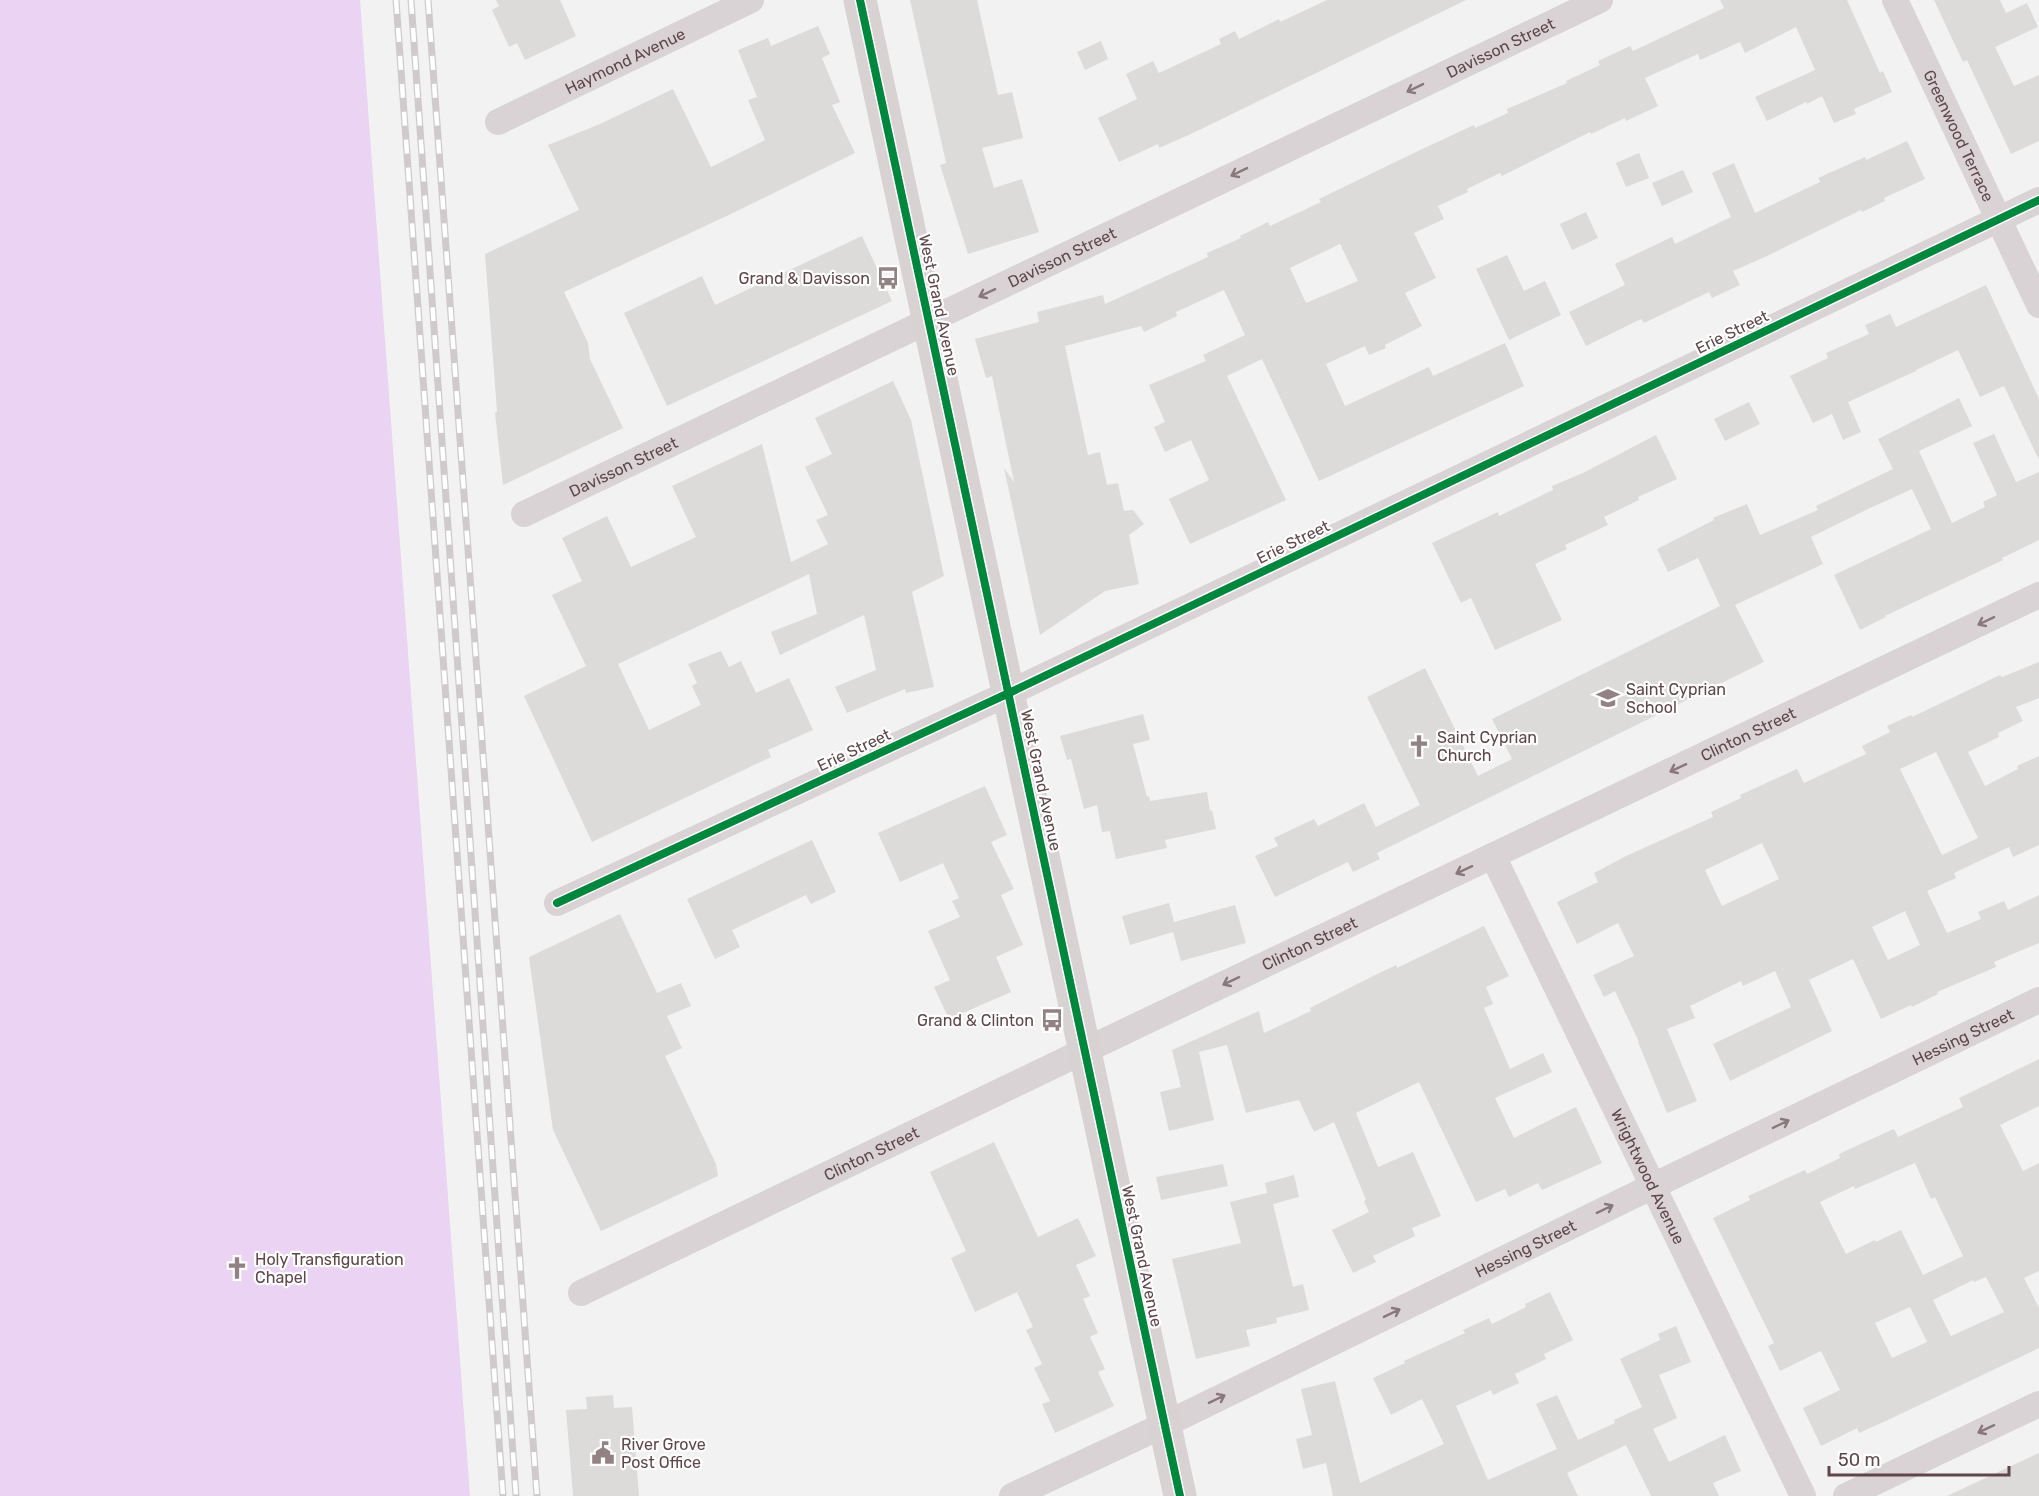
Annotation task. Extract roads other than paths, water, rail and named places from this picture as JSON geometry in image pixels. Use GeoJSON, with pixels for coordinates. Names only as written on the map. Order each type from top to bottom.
{"type":"FeatureCollection","features":[{"type":"Feature","properties":{"kind":"main road","name":"West Grand Avenue"},"geometry":{"type":"LineString","coordinates":[[860,0],[1180,1496]]}},
{"type":"Feature","properties":{"kind":"street","name":"Haymond Avenue"},"geometry":{"type":"LineString","coordinates":[[498,122],[751,0]]}},
{"type":"Feature","properties":{"kind":"street","name":"Davisson Street"},"geometry":{"type":"LineString","coordinates":[[524,514],[1600,0]]}},
{"type":"Feature","properties":{"kind":"street","name":"Greenwood Terrace"},"geometry":{"type":"LineString","coordinates":[[1895,0],[2039,305]]}},
{"type":"Feature","properties":{"kind":"street","name":"Erie Street"},"geometry":{"type":"LineString","coordinates":[[557,903],[1009,693],[2039,200]]}},
{"type":"Feature","properties":{"kind":"street","name":"Clinton Street"},"geometry":{"type":"LineString","coordinates":[[580,1293],[2039,596]]}},
{"type":"Feature","properties":{"kind":"street","name":"Wrightwood Avenue"},"geometry":{"type":"LineString","coordinates":[[1493,856],[1803,1496]]}},
{"type":"Feature","properties":{"kind":"street","name":"Hessing Street"},"geometry":{"type":"LineString","coordinates":[[1012,1496],[1164,1425],[2039,1000]]}},
{"type":"Feature","properties":{"kind":"street"},"geometry":{"type":"LineString","coordinates":[[1846,1496],[2039,1404]]}},
{"type":"Feature","properties":{"kind":"railway"},"geometry":{"type":"LineString","coordinates":[[396,0],[503,1496]]}},
{"type":"Feature","properties":{"kind":"railway"},"geometry":{"type":"LineString","coordinates":[[411,0],[516,1496]]}},
{"type":"Feature","properties":{"kind":"railway"},"geometry":{"type":"LineString","coordinates":[[428,0],[537,1496]]}},
{"type":"Feature","properties":{"kind":"place","name":"Grand & Davisson"},"geometry":{"type":"Point","coordinates":[888,278]}},
{"type":"Feature","properties":{"kind":"place","name":"Saint Cyprian School"},"geometry":{"type":"Point","coordinates":[1608,698]}},
{"type":"Feature","properties":{"kind":"place","name":"Saint Cyprian Church"},"geometry":{"type":"Point","coordinates":[1419,746]}},
{"type":"Feature","properties":{"kind":"place","name":"Grand & Clinton"},"geometry":{"type":"Point","coordinates":[1052,1020]}},
{"type":"Feature","properties":{"kind":"place","name":"Holy Transfiguration Chapel"},"geometry":{"type":"Point","coordinates":[237,1268]}},
{"type":"Feature","properties":{"kind":"place","name":"River Grove Post Office"},"geometry":{"type":"Point","coordinates":[603,1453]}}]}
